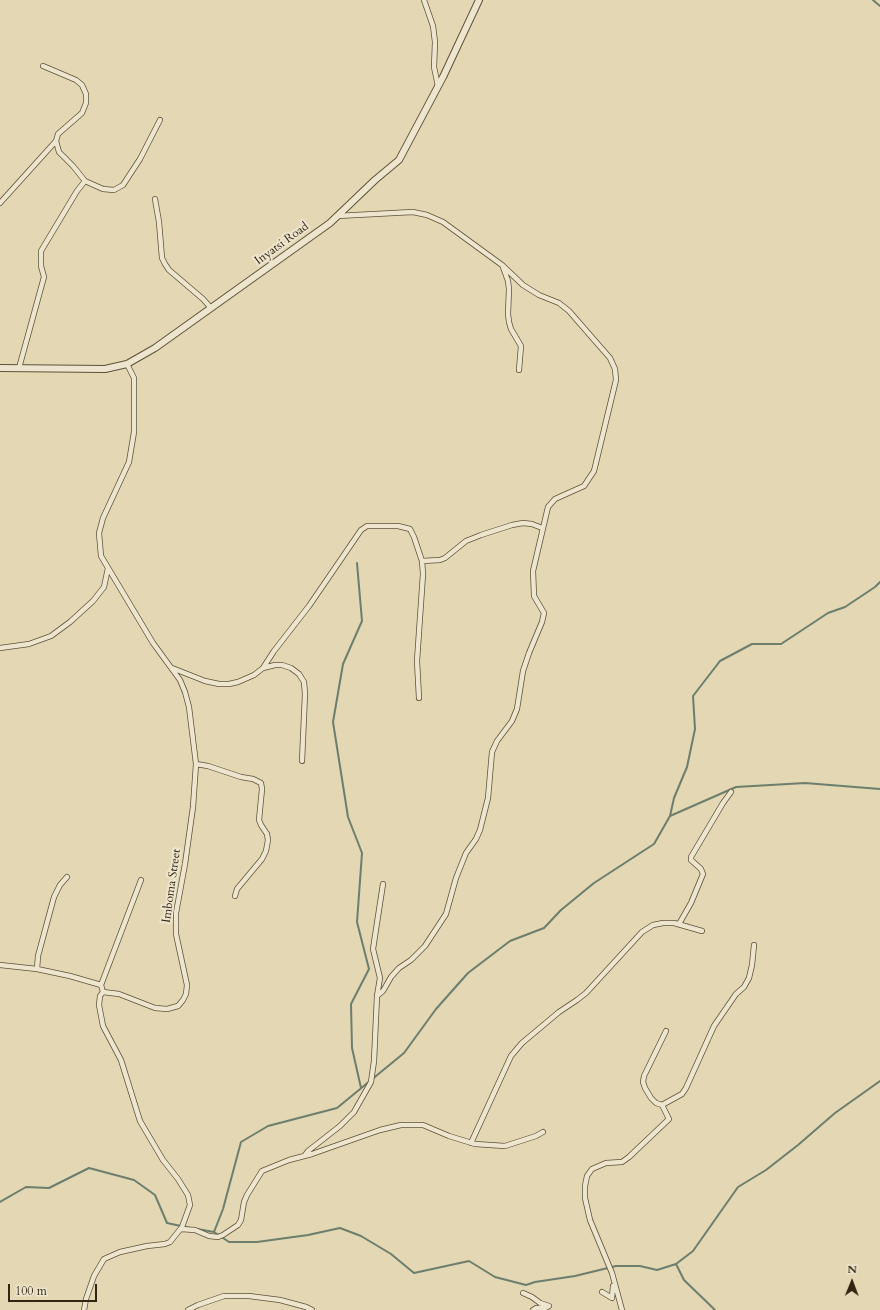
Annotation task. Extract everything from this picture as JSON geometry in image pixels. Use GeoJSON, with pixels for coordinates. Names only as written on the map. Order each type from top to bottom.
{"type":"FeatureCollection","features":[{"type":"Feature","properties":{"kind":"street"},"geometry":{"type":"LineString","coordinates":[[424,0],[433,26],[435,42],[434,67],[438,86]]}},
{"type":"Feature","properties":{"kind":"street","name":"Inyatsi Road"},"geometry":{"type":"LineString","coordinates":[[0,368],[105,369],[127,364],[155,348],[330,223],[375,180],[400,160],[438,86],[479,0]]}},
{"type":"Feature","properties":{"kind":"street"},"geometry":{"type":"LineString","coordinates":[[0,204],[56,141],[58,134],[82,113],[86,103],[86,94],[82,85],[76,80],[43,66]]}},
{"type":"Feature","properties":{"kind":"street"},"geometry":{"type":"LineString","coordinates":[[56,141],[59,152],[74,166],[85,181],[103,189],[114,190],[123,185],[140,159],[160,120]]}},
{"type":"Feature","properties":{"kind":"street"},"geometry":{"type":"LineString","coordinates":[[18,368],[44,277],[41,266],[41,251],[77,191],[85,181]]}},
{"type":"Feature","properties":{"kind":"street"},"geometry":{"type":"LineString","coordinates":[[155,199],[159,222],[162,258],[165,264],[211,308]]}},
{"type":"Feature","properties":{"kind":"street"},"geometry":{"type":"LineString","coordinates":[[337,216],[413,212],[427,214],[443,222],[502,265],[523,285],[539,295],[559,303],[569,312],[610,358],[615,369],[616,380],[594,471],[584,486],[555,499],[548,507],[533,571],[534,596],[544,613],[523,671],[517,709],[512,721],[497,741],[492,752],[488,798],[480,830],[476,839],[466,853],[456,878],[446,914],[425,946],[391,977],[383,991],[377,996]]}},
{"type":"Feature","properties":{"kind":"street"},"geometry":{"type":"LineString","coordinates":[[502,265],[508,281],[509,289],[509,322],[511,329],[521,346],[519,370]]}},
{"type":"Feature","properties":{"kind":"street","name":"Imboma Street"},"geometry":{"type":"LineString","coordinates":[[103,992],[120,994],[155,1008],[167,1009],[178,1006],[186,994],[187,984],[176,934],[176,913],[193,807],[196,764],[189,707],[180,680],[153,643],[100,556],[99,533],[103,518],[129,462],[134,432],[134,378],[127,364]]}},
{"type":"Feature","properties":{"kind":"street"},"geometry":{"type":"LineString","coordinates":[[422,561],[440,560],[445,558],[466,541],[512,525],[523,523],[532,524],[542,528]]}},
{"type":"Feature","properties":{"kind":"street"},"geometry":{"type":"LineString","coordinates":[[172,668],[205,681],[228,684],[254,675],[263,668],[321,589],[361,530],[367,526],[398,526],[410,529],[422,561],[422,591],[416,661],[419,698]]}},
{"type":"Feature","properties":{"kind":"street"},"geometry":{"type":"LineString","coordinates":[[0,648],[29,644],[51,636],[70,622],[93,601],[104,587],[108,568]]}},
{"type":"Feature","properties":{"kind":"street"},"geometry":{"type":"LineString","coordinates":[[263,668],[275,665],[282,665],[291,668],[299,674],[304,682],[305,694],[302,761]]}},
{"type":"Feature","properties":{"kind":"street"},"geometry":{"type":"LineString","coordinates":[[196,764],[253,779],[261,783],[262,789],[259,820],[267,834],[268,840],[266,851],[262,859],[237,889],[235,896]]}},
{"type":"Feature","properties":{"kind":"street"},"geometry":{"type":"LineString","coordinates":[[678,924],[691,904],[703,874],[701,869],[691,860],[692,857],[723,803],[731,792]]}},
{"type":"Feature","properties":{"kind":"street"},"geometry":{"type":"LineString","coordinates":[[37,969],[38,956],[54,897],[60,885],[67,876]]}},
{"type":"Feature","properties":{"kind":"street"},"geometry":{"type":"LineString","coordinates":[[84,1310],[94,1276],[104,1259],[120,1252],[170,1242],[181,1228],[190,1205],[188,1195],[163,1160],[140,1121],[121,1060],[103,1026],[99,1005],[100,996],[103,992],[102,985],[141,880]]}},
{"type":"Feature","properties":{"kind":"street"},"geometry":{"type":"LineString","coordinates":[[305,1155],[340,1126],[354,1112],[371,1082],[374,1062],[377,996],[380,978],[373,949],[383,884]]}},
{"type":"Feature","properties":{"kind":"street"},"geometry":{"type":"LineString","coordinates":[[471,1142],[511,1056],[522,1043],[558,1012],[586,993],[642,932],[663,923],[678,924],[702,931]]}},
{"type":"Feature","properties":{"kind":"street"},"geometry":{"type":"LineString","coordinates":[[666,1031],[644,1076],[643,1082],[644,1088],[651,1098],[656,1103],[662,1105],[682,1094],[686,1088],[714,1026],[736,994],[744,987],[749,978],[754,945]]}},
{"type":"Feature","properties":{"kind":"street"},"geometry":{"type":"LineString","coordinates":[[0,965],[37,969],[102,985]]}},
{"type":"Feature","properties":{"kind":"street"},"geometry":{"type":"LineString","coordinates":[[622,1310],[612,1273],[590,1220],[585,1198],[587,1176],[592,1169],[606,1163],[622,1162],[666,1123],[668,1119],[662,1105]]}},
{"type":"Feature","properties":{"kind":"street"},"geometry":{"type":"LineString","coordinates":[[181,1228],[194,1230],[209,1236],[218,1237],[223,1235],[238,1225],[241,1220],[244,1202],[247,1195],[262,1171],[289,1160],[334,1147],[380,1130],[410,1124],[423,1125],[449,1136],[471,1142],[505,1146],[536,1136],[543,1132]]}},
{"type":"Feature","properties":{"kind":"street"},"geometry":{"type":"LineString","coordinates":[[602,1292],[612,1298],[614,1281]]}},
{"type":"Feature","properties":{"kind":"street"},"geometry":{"type":"LineString","coordinates":[[523,1293],[548,1306],[533,1310]]}},
{"type":"Feature","properties":{"kind":"street"},"geometry":{"type":"LineString","coordinates":[[188,1310],[224,1296],[249,1296],[280,1300],[312,1310]]}},
{"type":"Feature","properties":{"kind":"waterway"},"geometry":{"type":"LineString","coordinates":[[873,0],[880,6]]}},
{"type":"Feature","properties":{"kind":"waterway"},"geometry":{"type":"LineString","coordinates":[[357,563],[362,621],[343,664],[333,722],[348,817],[362,853],[357,922],[369,969],[351,1004],[352,1048],[361,1088]]}},
{"type":"Feature","properties":{"kind":"waterway"},"geometry":{"type":"LineString","coordinates":[[214,1232],[223,1209],[241,1142],[268,1126],[337,1108],[404,1053],[436,1009],[468,973],[510,941],[544,928],[561,910],[594,883],[654,844],[670,816],[674,798],[687,767],[695,729],[693,696],[720,661],[752,644],[781,644],[828,613],[845,607],[880,582]]}},
{"type":"Feature","properties":{"kind":"waterway"},"geometry":{"type":"LineString","coordinates":[[670,816],[736,787],[805,783],[880,789]]}},
{"type":"Feature","properties":{"kind":"waterway"},"geometry":{"type":"LineString","coordinates":[[197,1229],[214,1232],[229,1242],[257,1242],[308,1235],[340,1228],[361,1236],[391,1254],[414,1273],[469,1261],[495,1277],[526,1285],[535,1282],[575,1276],[616,1266],[640,1266],[657,1270],[676,1264],[693,1251],[738,1187],[766,1170],[835,1113],[880,1081]]}},
{"type":"Feature","properties":{"kind":"waterway"},"geometry":{"type":"LineString","coordinates":[[0,1202],[26,1187],[49,1188],[89,1168],[134,1180],[155,1195],[167,1223],[190,1228]]}},
{"type":"Feature","properties":{"kind":"waterway"},"geometry":{"type":"LineString","coordinates":[[676,1264],[684,1280],[715,1310]]}}]}
